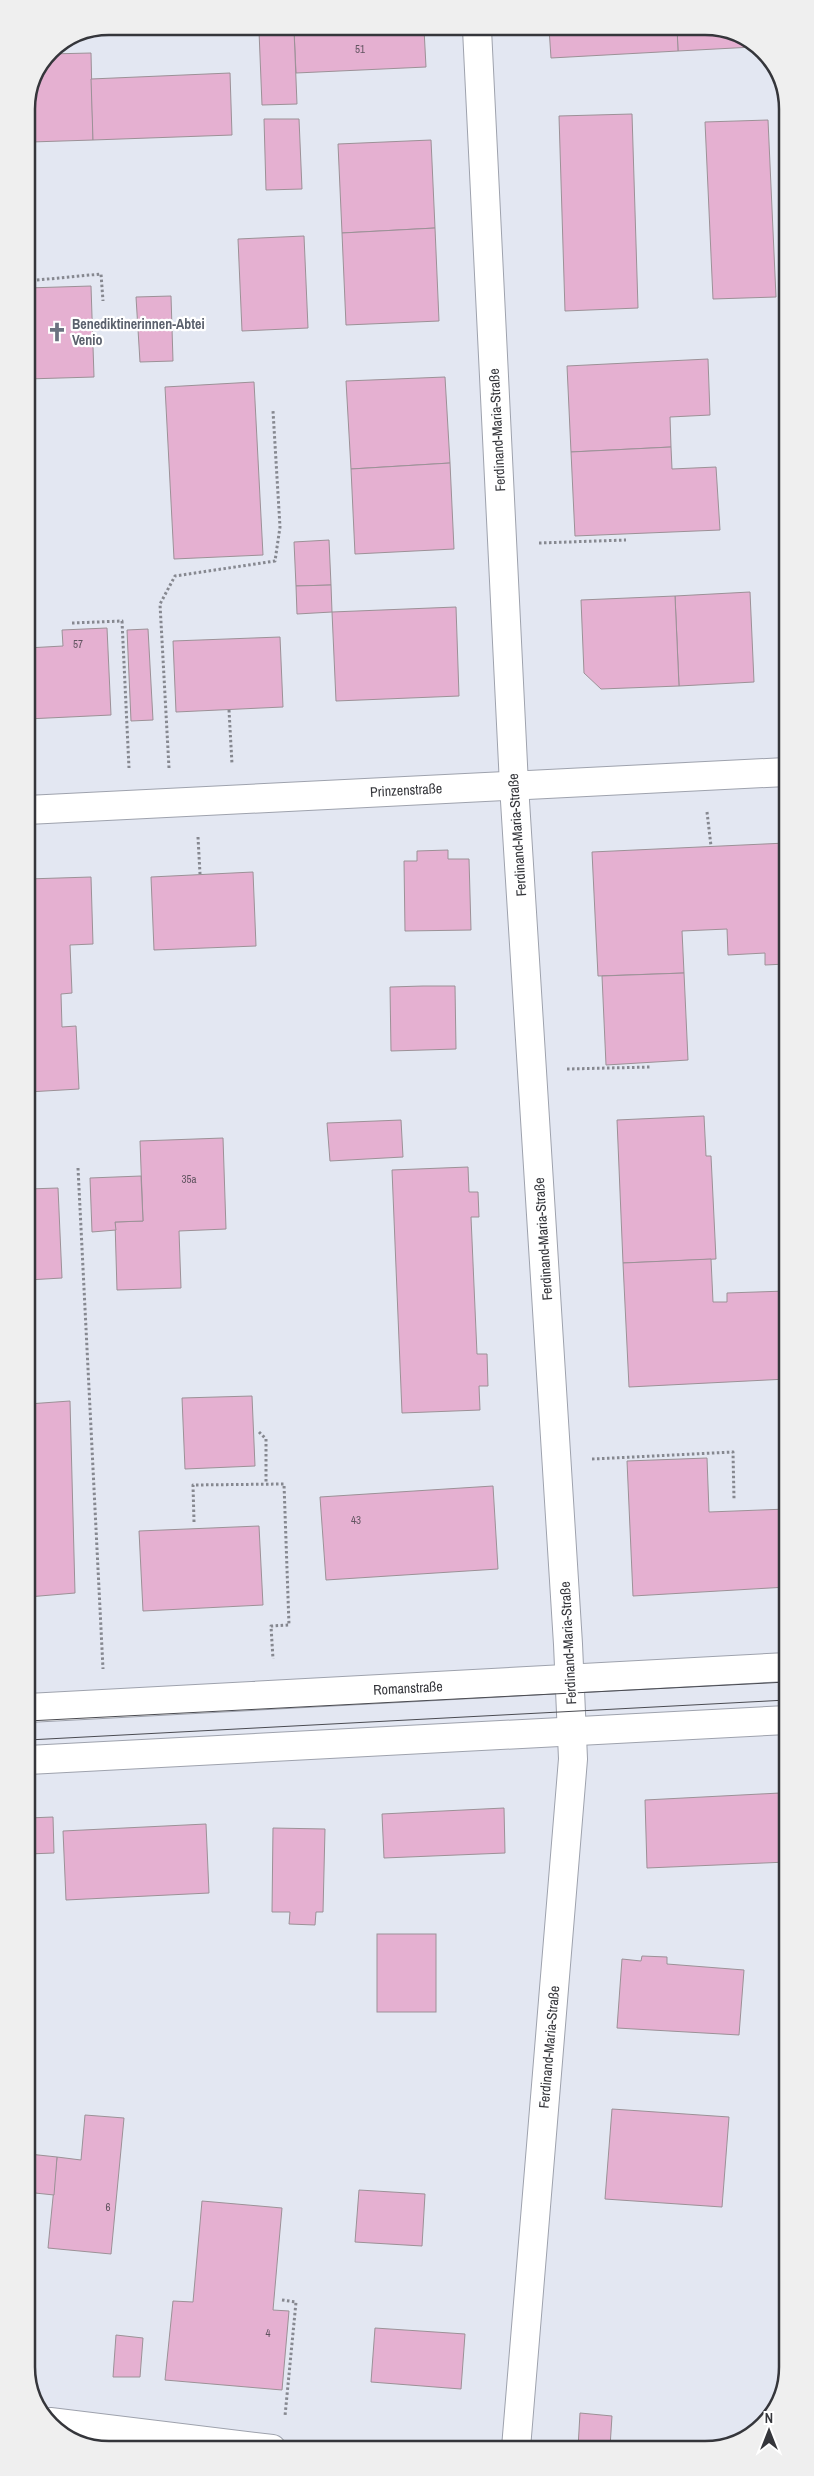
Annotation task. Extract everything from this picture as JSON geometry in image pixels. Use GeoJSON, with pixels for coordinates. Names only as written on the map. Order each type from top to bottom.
{"type":"FeatureCollection","features":[{"type":"Feature","properties":{"kind":"street","name":"Ferdinand-Maria-Straße"},"geometry":{"type":"LineString","coordinates":[[477,35],[514,784],[557,1461],[572,1732],[572,1769],[517,2441]]}},
{"type":"Feature","properties":{"kind":"street","name":"Prinzenstraße"},"geometry":{"type":"LineString","coordinates":[[35,810],[514,784],[779,772]]}},
{"type":"Feature","properties":{"kind":"street","name":"Romanstraße"},"geometry":{"type":"LineString","coordinates":[[35,1708],[779,1668]]}},
{"type":"Feature","properties":{"kind":"street"},"geometry":{"type":"LineString","coordinates":[[35,1760],[779,1720]]}},
{"type":"Feature","properties":{"kind":"street"},"geometry":{"type":"LineString","coordinates":[[61,2423],[206,2441]]}},
{"type":"Feature","properties":{"kind":"path"},"geometry":{"type":"LineString","coordinates":[[35,280],[101,274],[103,301]]}},
{"type":"Feature","properties":{"kind":"path"},"geometry":{"type":"LineString","coordinates":[[170,802],[160,604],[175,576],[275,561],[280,527],[273,411]]}},
{"type":"Feature","properties":{"kind":"path"},"geometry":{"type":"LineString","coordinates":[[502,544],[626,540]]}},
{"type":"Feature","properties":{"kind":"path"},"geometry":{"type":"LineString","coordinates":[[72,623],[122,621],[131,805]]}},
{"type":"Feature","properties":{"kind":"path"},"geometry":{"type":"LineString","coordinates":[[229,710],[234,799]]}},
{"type":"Feature","properties":{"kind":"path"},"geometry":{"type":"LineString","coordinates":[[708,817],[711,846]]}},
{"type":"Feature","properties":{"kind":"path"},"geometry":{"type":"LineString","coordinates":[[199,845],[200,874]]}},
{"type":"Feature","properties":{"kind":"path"},"geometry":{"type":"LineString","coordinates":[[532,1070],[651,1067]]}},
{"type":"Feature","properties":{"kind":"path"},"geometry":{"type":"LineString","coordinates":[[78,1168],[105,1704]]}},
{"type":"Feature","properties":{"kind":"path"},"geometry":{"type":"LineString","coordinates":[[259,1432],[266,1439],[266,1484]]}},
{"type":"Feature","properties":{"kind":"path"},"geometry":{"type":"LineString","coordinates":[[557,1461],[733,1452],[734,1500]]}},
{"type":"Feature","properties":{"kind":"path"},"geometry":{"type":"LineString","coordinates":[[194,1522],[193,1485],[284,1484],[288,1625],[271,1626],[275,1695]]}},
{"type":"Feature","properties":{"kind":"path"},"geometry":{"type":"LineString","coordinates":[[282,2300],[296,2302],[285,2420]]}},
{"type":"Feature","properties":{"kind":"building"},"geometry":{"type":"Polygon","coordinates":[[[259,35],[294,35],[297,104],[262,105],[259,35]]]}},
{"type":"Feature","properties":{"kind":"building"},"geometry":{"type":"Polygon","coordinates":[[[294,35],[424,35],[426,67],[296,73],[294,35]]]}},
{"type":"Feature","properties":{"kind":"building"},"geometry":{"type":"Polygon","coordinates":[[[549,35],[677,35],[678,51],[551,58],[549,35]]]}},
{"type":"Feature","properties":{"kind":"building"},"geometry":{"type":"Polygon","coordinates":[[[677,35],[709,35],[733,41],[746,47],[678,51],[677,35]]]}},
{"type":"Feature","properties":{"kind":"building"},"geometry":{"type":"Polygon","coordinates":[[[91,53],[93,140],[35,142],[36,95],[48,68],[61,54],[91,53]]]}},
{"type":"Feature","properties":{"kind":"building"},"geometry":{"type":"Polygon","coordinates":[[[230,73],[232,135],[93,140],[91,79],[230,73]]]}},
{"type":"Feature","properties":{"kind":"building"},"geometry":{"type":"Polygon","coordinates":[[[632,114],[638,308],[565,311],[559,116],[632,114]]]}},
{"type":"Feature","properties":{"kind":"building"},"geometry":{"type":"Polygon","coordinates":[[[264,119],[299,119],[302,189],[266,190],[264,119]]]}},
{"type":"Feature","properties":{"kind":"building"},"geometry":{"type":"Polygon","coordinates":[[[768,120],[776,297],[713,299],[705,122],[768,120]]]}},
{"type":"Feature","properties":{"kind":"building"},"geometry":{"type":"Polygon","coordinates":[[[431,140],[435,228],[342,233],[338,144],[431,140]]]}},
{"type":"Feature","properties":{"kind":"building"},"geometry":{"type":"Polygon","coordinates":[[[435,228],[439,321],[346,325],[342,233],[435,228]]]}},
{"type":"Feature","properties":{"kind":"building"},"geometry":{"type":"Polygon","coordinates":[[[304,236],[308,328],[242,331],[238,239],[304,236]]]}},
{"type":"Feature","properties":{"kind":"building"},"geometry":{"type":"Polygon","coordinates":[[[91,286],[94,377],[35,379],[35,288],[91,286]]]}},
{"type":"Feature","properties":{"kind":"building"},"geometry":{"type":"Polygon","coordinates":[[[171,296],[173,361],[140,362],[136,297],[171,296]]]}},
{"type":"Feature","properties":{"kind":"building"},"geometry":{"type":"Polygon","coordinates":[[[708,359],[710,415],[670,417],[671,447],[571,452],[567,366],[708,359]]]}},
{"type":"Feature","properties":{"kind":"building"},"geometry":{"type":"Polygon","coordinates":[[[445,377],[450,463],[351,469],[346,381],[445,377]]]}},
{"type":"Feature","properties":{"kind":"building"},"geometry":{"type":"Polygon","coordinates":[[[254,382],[263,555],[174,559],[165,387],[254,382]]]}},
{"type":"Feature","properties":{"kind":"building"},"geometry":{"type":"Polygon","coordinates":[[[671,447],[672,469],[716,467],[720,530],[575,536],[571,452],[671,447]]]}},
{"type":"Feature","properties":{"kind":"building"},"geometry":{"type":"Polygon","coordinates":[[[450,463],[454,549],[355,554],[351,469],[450,463]]]}},
{"type":"Feature","properties":{"kind":"building"},"geometry":{"type":"Polygon","coordinates":[[[329,540],[331,585],[296,586],[294,542],[329,540]]]}},
{"type":"Feature","properties":{"kind":"building"},"geometry":{"type":"Polygon","coordinates":[[[331,585],[332,612],[297,614],[296,586],[331,585]]]}},
{"type":"Feature","properties":{"kind":"building"},"geometry":{"type":"Polygon","coordinates":[[[750,592],[754,682],[679,686],[675,596],[750,592]]]}},
{"type":"Feature","properties":{"kind":"building"},"geometry":{"type":"Polygon","coordinates":[[[675,596],[679,686],[601,689],[584,673],[581,600],[675,596]]]}},
{"type":"Feature","properties":{"kind":"building"},"geometry":{"type":"Polygon","coordinates":[[[456,607],[459,696],[336,701],[332,612],[456,607]]]}},
{"type":"Feature","properties":{"kind":"building"},"geometry":{"type":"Polygon","coordinates":[[[107,628],[111,715],[35,719],[35,648],[63,646],[62,630],[107,628]]]}},
{"type":"Feature","properties":{"kind":"building"},"geometry":{"type":"Polygon","coordinates":[[[148,629],[153,720],[131,721],[127,630],[148,629]]]}},
{"type":"Feature","properties":{"kind":"building"},"geometry":{"type":"Polygon","coordinates":[[[280,637],[283,707],[176,712],[173,641],[280,637]]]}},
{"type":"Feature","properties":{"kind":"building"},"geometry":{"type":"Polygon","coordinates":[[[779,843],[779,964],[765,965],[765,953],[728,955],[727,929],[682,931],[684,973],[598,976],[592,852],[779,843]]]}},
{"type":"Feature","properties":{"kind":"building"},"geometry":{"type":"Polygon","coordinates":[[[448,850],[448,859],[469,859],[471,930],[405,931],[404,861],[417,861],[417,851],[448,850]]]}},
{"type":"Feature","properties":{"kind":"building"},"geometry":{"type":"Polygon","coordinates":[[[253,872],[256,946],[154,950],[151,877],[253,872]]]}},
{"type":"Feature","properties":{"kind":"building"},"geometry":{"type":"Polygon","coordinates":[[[91,877],[93,944],[70,945],[72,993],[61,994],[62,1027],[76,1026],[79,1089],[35,1092],[35,879],[91,877]]]}},
{"type":"Feature","properties":{"kind":"building"},"geometry":{"type":"Polygon","coordinates":[[[684,973],[688,1060],[606,1065],[602,976],[684,973]]]}},
{"type":"Feature","properties":{"kind":"building"},"geometry":{"type":"Polygon","coordinates":[[[455,986],[456,1049],[391,1051],[390,987],[455,986]]]}},
{"type":"Feature","properties":{"kind":"building"},"geometry":{"type":"Polygon","coordinates":[[[704,1116],[706,1156],[711,1156],[716,1259],[623,1263],[617,1120],[704,1116]]]}},
{"type":"Feature","properties":{"kind":"building"},"geometry":{"type":"Polygon","coordinates":[[[401,1120],[403,1157],[330,1161],[327,1123],[401,1120]]]}},
{"type":"Feature","properties":{"kind":"building"},"geometry":{"type":"Polygon","coordinates":[[[223,1138],[226,1229],[179,1231],[181,1288],[117,1290],[115,1222],[143,1221],[140,1141],[223,1138]]]}},
{"type":"Feature","properties":{"kind":"building"},"geometry":{"type":"Polygon","coordinates":[[[468,1167],[469,1192],[478,1192],[479,1217],[471,1217],[477,1354],[487,1354],[488,1386],[479,1386],[480,1410],[402,1413],[392,1170],[468,1167]]]}},
{"type":"Feature","properties":{"kind":"building"},"geometry":{"type":"Polygon","coordinates":[[[141,1176],[143,1221],[115,1222],[116,1230],[92,1232],[90,1178],[141,1176]]]}},
{"type":"Feature","properties":{"kind":"building"},"geometry":{"type":"Polygon","coordinates":[[[58,1188],[62,1278],[35,1280],[35,1189],[58,1188]]]}},
{"type":"Feature","properties":{"kind":"building"},"geometry":{"type":"Polygon","coordinates":[[[711,1259],[713,1302],[727,1302],[727,1293],[779,1291],[779,1379],[629,1387],[623,1263],[711,1259]]]}},
{"type":"Feature","properties":{"kind":"building"},"geometry":{"type":"Polygon","coordinates":[[[252,1396],[255,1466],[185,1469],[182,1398],[252,1396]]]}},
{"type":"Feature","properties":{"kind":"building"},"geometry":{"type":"Polygon","coordinates":[[[70,1401],[75,1593],[35,1596],[35,1404],[70,1401]]]}},
{"type":"Feature","properties":{"kind":"building"},"geometry":{"type":"Polygon","coordinates":[[[707,1458],[709,1512],[779,1509],[779,1587],[633,1596],[627,1461],[707,1458]]]}},
{"type":"Feature","properties":{"kind":"building"},"geometry":{"type":"Polygon","coordinates":[[[493,1486],[498,1569],[326,1580],[320,1497],[493,1486]]]}},
{"type":"Feature","properties":{"kind":"building"},"geometry":{"type":"Polygon","coordinates":[[[259,1526],[263,1605],[143,1611],[139,1531],[259,1526]]]}},
{"type":"Feature","properties":{"kind":"building"},"geometry":{"type":"Polygon","coordinates":[[[779,1793],[779,1862],[647,1868],[645,1800],[779,1793]]]}},
{"type":"Feature","properties":{"kind":"building"},"geometry":{"type":"Polygon","coordinates":[[[504,1808],[505,1853],[384,1858],[382,1814],[504,1808]]]}},
{"type":"Feature","properties":{"kind":"building"},"geometry":{"type":"Polygon","coordinates":[[[53,1817],[54,1853],[35,1854],[35,1818],[53,1817]]]}},
{"type":"Feature","properties":{"kind":"building"},"geometry":{"type":"Polygon","coordinates":[[[206,1824],[209,1893],[66,1900],[63,1831],[206,1824]]]}},
{"type":"Feature","properties":{"kind":"building"},"geometry":{"type":"Polygon","coordinates":[[[273,1828],[325,1829],[323,1912],[316,1912],[315,1925],[289,1924],[290,1912],[272,1912],[273,1828]]]}},
{"type":"Feature","properties":{"kind":"building"},"geometry":{"type":"Polygon","coordinates":[[[377,1934],[436,1934],[436,2012],[377,2012],[377,1934]]]}},
{"type":"Feature","properties":{"kind":"building"},"geometry":{"type":"Polygon","coordinates":[[[642,1956],[667,1957],[667,1964],[744,1970],[739,2035],[617,2028],[622,1959],[641,1961],[642,1956]]]}},
{"type":"Feature","properties":{"kind":"building"},"geometry":{"type":"Polygon","coordinates":[[[612,2109],[729,2117],[722,2207],[605,2199],[612,2109]]]}},
{"type":"Feature","properties":{"kind":"building"},"geometry":{"type":"Polygon","coordinates":[[[85,2115],[124,2118],[111,2254],[48,2248],[57,2157],[81,2160],[85,2115]]]}},
{"type":"Feature","properties":{"kind":"building"},"geometry":{"type":"Polygon","coordinates":[[[35,2155],[57,2157],[54,2195],[35,2193],[35,2155]]]}},
{"type":"Feature","properties":{"kind":"building"},"geometry":{"type":"Polygon","coordinates":[[[359,2190],[425,2194],[422,2246],[355,2242],[359,2190]]]}},
{"type":"Feature","properties":{"kind":"building"},"geometry":{"type":"Polygon","coordinates":[[[202,2201],[282,2208],[273,2310],[289,2311],[282,2390],[165,2380],[173,2301],[193,2302],[202,2201]]]}},
{"type":"Feature","properties":{"kind":"building"},"geometry":{"type":"Polygon","coordinates":[[[375,2328],[465,2334],[461,2389],[371,2382],[375,2328]]]}},
{"type":"Feature","properties":{"kind":"building"},"geometry":{"type":"Polygon","coordinates":[[[116,2335],[143,2338],[140,2377],[113,2377],[116,2335]]]}},
{"type":"Feature","properties":{"kind":"building"},"geometry":{"type":"Polygon","coordinates":[[[580,2413],[612,2416],[610,2441],[578,2441],[580,2413]]]}},
{"type":"Feature","properties":{"kind":"tram line"},"geometry":{"type":"LineString","coordinates":[[35,1721],[779,1682]]}},
{"type":"Feature","properties":{"kind":"tram line"},"geometry":{"type":"LineString","coordinates":[[35,1740],[779,1700]]}},
{"type":"Feature","properties":{"kind":"place","name":"Benediktinerinnen-Abtei Venio"},"geometry":{"type":"Point","coordinates":[57,332]}}]}
